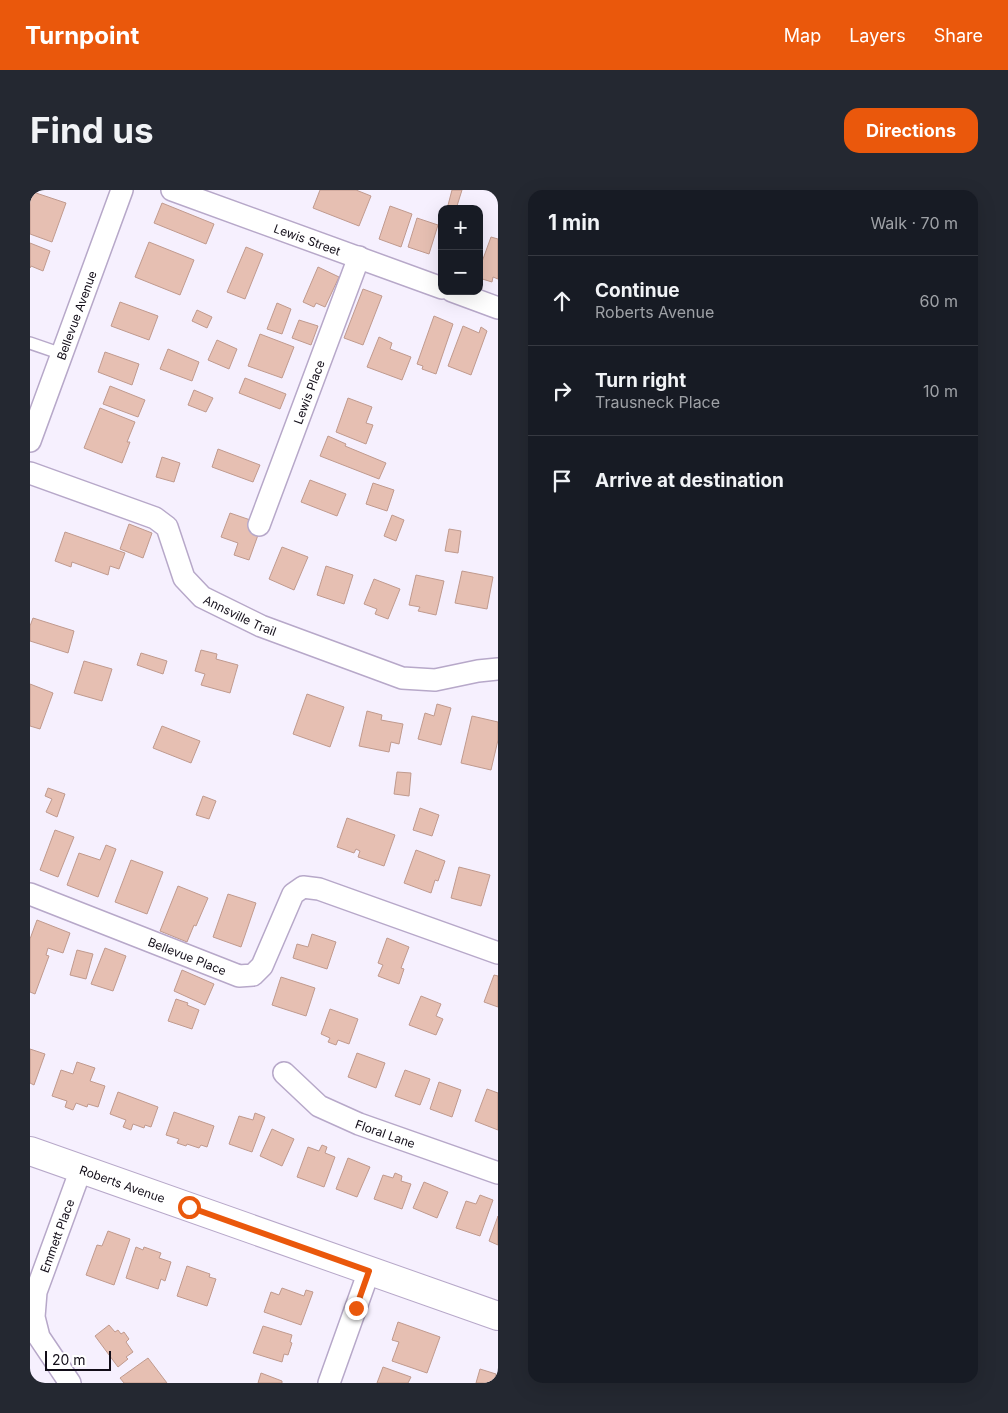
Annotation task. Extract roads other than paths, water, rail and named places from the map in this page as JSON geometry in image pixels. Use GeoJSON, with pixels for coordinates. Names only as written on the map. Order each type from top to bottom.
{"type":"FeatureCollection","features":[{"type":"Feature","properties":{"kind":"street","name":"Bellevue Avenue"},"geometry":{"type":"LineString","coordinates":[[30,441],[122,190]]}},
{"type":"Feature","properties":{"kind":"street","name":"Lewis Street"},"geometry":{"type":"LineString","coordinates":[[172,190],[438,287]]}},
{"type":"Feature","properties":{"kind":"street","name":"Lewis Place"},"geometry":{"type":"LineString","coordinates":[[259,525],[359,257]]}},
{"type":"Feature","properties":{"kind":"street"},"geometry":{"type":"LineString","coordinates":[[463,295],[498,308]]}},
{"type":"Feature","properties":{"kind":"street","name":"Annsville Trail"},"geometry":{"type":"LineString","coordinates":[[30,473],[155,518],[166,527],[184,578],[202,597],[261,626],[402,678],[435,680],[478,671],[498,670]]}},
{"type":"Feature","properties":{"kind":"street","name":"Bellevue Place"},"geometry":{"type":"LineString","coordinates":[[30,894],[239,976],[253,975],[262,966],[293,894],[303,886],[498,953]]}},
{"type":"Feature","properties":{"kind":"street","name":"Floral Lane"},"geometry":{"type":"LineString","coordinates":[[284,1072],[319,1106],[359,1124],[498,1172]]}},
{"type":"Feature","properties":{"kind":"street","name":"Roberts Avenue"},"geometry":{"type":"LineString","coordinates":[[30,1151],[498,1316]]}},
{"type":"Feature","properties":{"kind":"street","name":"Emmett Place"},"geometry":{"type":"LineString","coordinates":[[70,1383],[39,1337],[34,1317],[36,1292],[81,1169]]}},
{"type":"Feature","properties":{"kind":"street"},"geometry":{"type":"LineString","coordinates":[[330,1383],[369,1271]]}},
{"type":"Feature","properties":{"kind":"lane"},"geometry":{"type":"LineString","coordinates":[[30,343],[62,354]]}}]}
